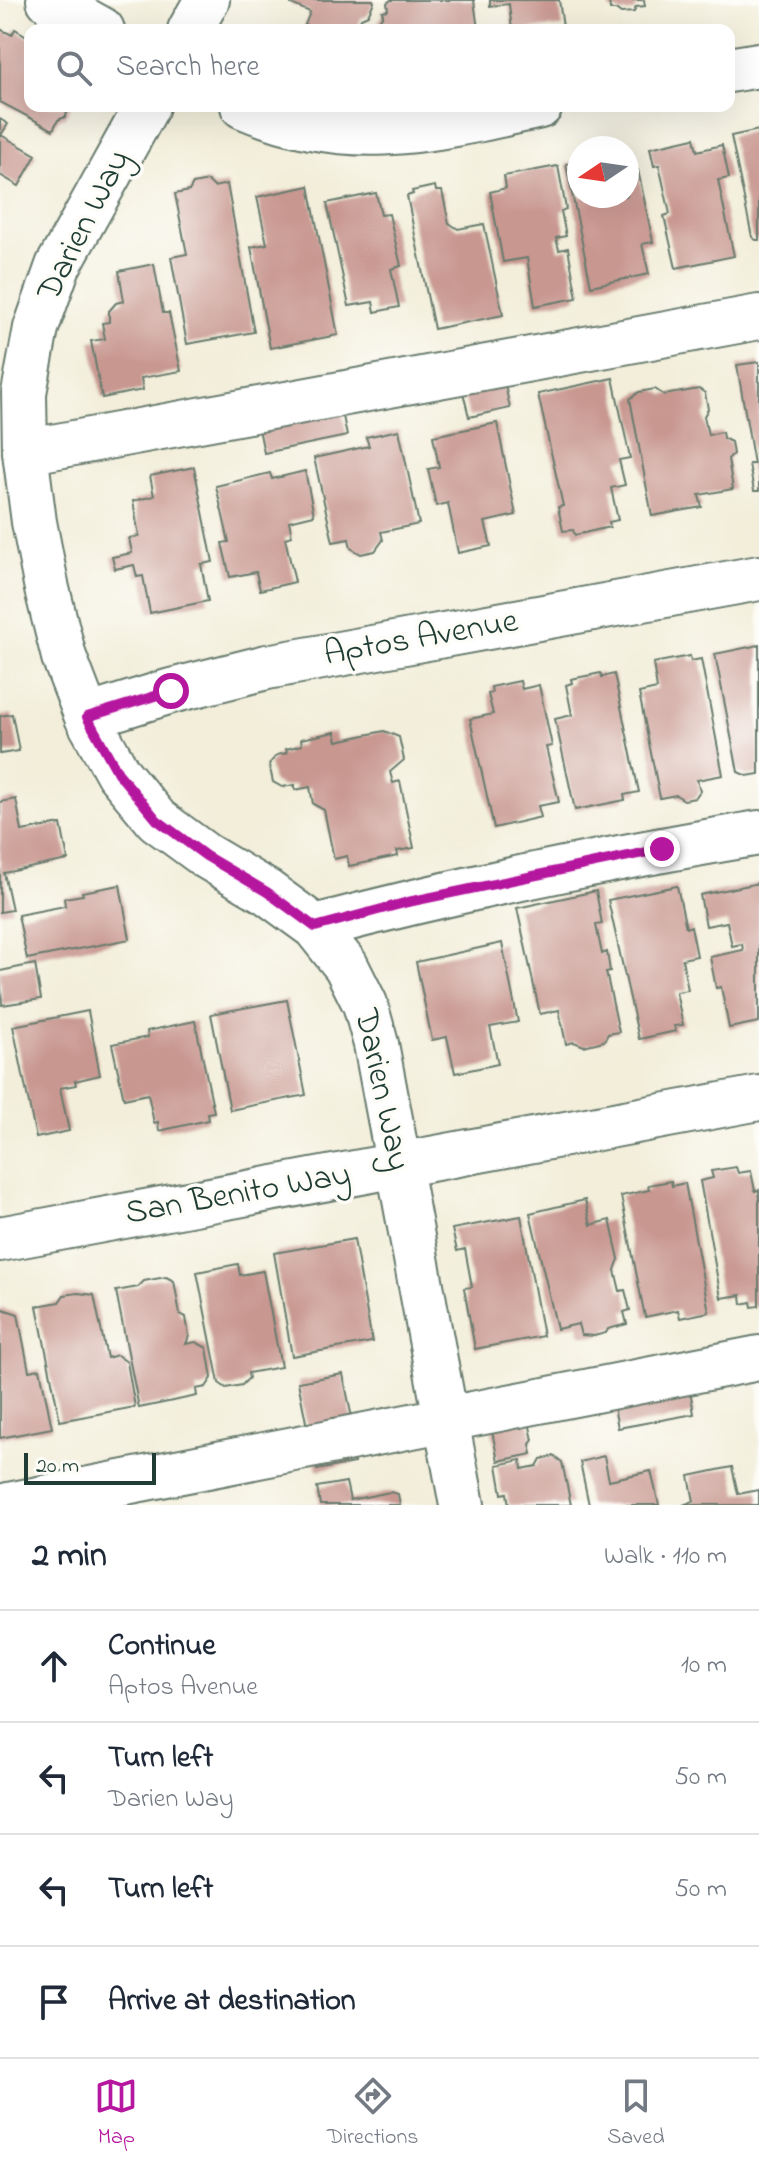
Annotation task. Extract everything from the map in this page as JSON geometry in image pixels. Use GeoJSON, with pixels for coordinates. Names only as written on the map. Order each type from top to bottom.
{"type":"FeatureCollection","features":[{"type":"Feature","properties":{"kind":"street"},"geometry":{"type":"LineString","coordinates":[[49,0],[91,24]]}},
{"type":"Feature","properties":{"kind":"street"},"geometry":{"type":"LineString","coordinates":[[193,24],[207,0]]}},
{"type":"Feature","properties":{"kind":"street"},"geometry":{"type":"LineString","coordinates":[[735,69],[759,65]]}},
{"type":"Feature","properties":{"kind":"street","name":"Darien Way"},"geometry":{"type":"LineString","coordinates":[[144,112],[58,266],[36,328],[24,393],[25,452],[47,589],[64,657],[87,717],[118,773],[157,820],[315,927],[346,966],[365,1004],[376,1044],[462,1505]]}},
{"type":"Feature","properties":{"kind":"street"},"geometry":{"type":"LineString","coordinates":[[262,112],[313,128],[368,135],[430,130],[512,112]]}},
{"type":"Feature","properties":{"kind":"street"},"geometry":{"type":"LineString","coordinates":[[25,452],[759,317]]}},
{"type":"Feature","properties":{"kind":"street","name":"Aptos Avenue"},"geometry":{"type":"LineString","coordinates":[[87,717],[171,691],[267,667],[759,578]]}},
{"type":"Feature","properties":{"kind":"street"},"geometry":{"type":"LineString","coordinates":[[315,927],[408,902],[662,849],[759,833]]}},
{"type":"Feature","properties":{"kind":"street","name":"San Benito Way"},"geometry":{"type":"LineString","coordinates":[[0,1239],[759,1098]]}},
{"type":"Feature","properties":{"kind":"street"},"geometry":{"type":"LineString","coordinates":[[8,1505],[759,1358]]}},
{"type":"Feature","properties":{"kind":"building"},"geometry":{"type":"Polygon","coordinates":[[[292,0],[374,2],[368,15],[361,18],[358,24],[305,24],[310,12],[291,4],[292,0]]]}},
{"type":"Feature","properties":{"kind":"building"},"geometry":{"type":"Polygon","coordinates":[[[391,0],[474,0],[477,24],[378,24],[382,11],[388,10],[387,3],[391,0]]]}},
{"type":"Feature","properties":{"kind":"building"},"geometry":{"type":"Polygon","coordinates":[[[490,0],[559,0],[563,24],[511,24],[509,4],[490,6],[490,0]]]}},
{"type":"Feature","properties":{"kind":"building"},"geometry":{"type":"Polygon","coordinates":[[[609,0],[644,0],[645,6],[636,7],[634,12],[621,13],[610,10],[609,0]]]}},
{"type":"Feature","properties":{"kind":"building"},"geometry":{"type":"Polygon","coordinates":[[[0,29],[12,35],[15,29],[24,34],[24,112],[68,112],[58,120],[53,130],[0,102],[0,29]]]}},
{"type":"Feature","properties":{"kind":"building"},"geometry":{"type":"Polygon","coordinates":[[[0,119],[8,124],[1,135],[36,155],[19,186],[0,175],[0,119]]]}},
{"type":"Feature","properties":{"kind":"building"},"geometry":{"type":"Polygon","coordinates":[[[759,130],[759,240],[756,240],[752,237],[731,136],[759,130]]]}},
{"type":"Feature","properties":{"kind":"building"},"geometry":{"type":"Polygon","coordinates":[[[694,138],[697,151],[722,145],[729,178],[718,180],[734,256],[676,268],[664,216],[670,214],[659,165],[654,166],[650,148],[694,138]]]}},
{"type":"Feature","properties":{"kind":"building"},"geometry":{"type":"Polygon","coordinates":[[[558,166],[566,209],[561,211],[566,236],[556,238],[559,250],[568,248],[577,298],[535,306],[527,258],[503,262],[490,192],[506,188],[504,176],[558,166]]]}},
{"type":"Feature","properties":{"kind":"building"},"geometry":{"type":"Polygon","coordinates":[[[639,175],[653,242],[642,244],[649,274],[591,286],[575,208],[639,208],[639,175]]]}},
{"type":"Feature","properties":{"kind":"building"},"geometry":{"type":"Polygon","coordinates":[[[208,181],[214,187],[227,184],[254,332],[187,344],[171,257],[187,254],[175,194],[189,191],[193,184],[208,181]]]}},
{"type":"Feature","properties":{"kind":"building"},"geometry":{"type":"Polygon","coordinates":[[[309,186],[338,335],[270,348],[251,247],[267,244],[257,197],[309,186]]]}},
{"type":"Feature","properties":{"kind":"building"},"geometry":{"type":"Polygon","coordinates":[[[435,186],[436,191],[442,191],[449,223],[458,229],[484,224],[503,315],[434,329],[407,196],[413,194],[412,191],[435,186]]]}},
{"type":"Feature","properties":{"kind":"building"},"geometry":{"type":"Polygon","coordinates":[[[376,193],[381,215],[389,214],[401,266],[391,269],[399,307],[375,312],[373,302],[349,306],[327,203],[376,193]]]}},
{"type":"Feature","properties":{"kind":"building"},"geometry":{"type":"Polygon","coordinates":[[[154,264],[163,313],[169,313],[181,371],[141,378],[143,390],[102,398],[91,341],[105,339],[102,323],[109,322],[109,311],[116,303],[124,301],[119,271],[154,264]]]}},
{"type":"Feature","properties":{"kind":"building"},"geometry":{"type":"Polygon","coordinates":[[[759,362],[759,491],[754,491],[749,464],[754,464],[737,365],[759,362]]]}},
{"type":"Feature","properties":{"kind":"building"},"geometry":{"type":"Polygon","coordinates":[[[502,371],[510,408],[469,417],[460,380],[502,371]]]}},
{"type":"Feature","properties":{"kind":"building"},"geometry":{"type":"Polygon","coordinates":[[[613,378],[630,458],[619,460],[625,485],[611,488],[618,520],[609,522],[610,527],[575,535],[573,530],[563,531],[558,507],[563,506],[538,394],[613,378]]]}},
{"type":"Feature","properties":{"kind":"building"},"geometry":{"type":"Polygon","coordinates":[[[655,389],[664,395],[699,389],[705,393],[708,409],[704,416],[708,435],[722,432],[723,438],[731,442],[733,454],[728,459],[733,489],[699,495],[702,507],[652,516],[630,399],[639,392],[655,389]]]}},
{"type":"Feature","properties":{"kind":"building"},"geometry":{"type":"Polygon","coordinates":[[[340,401],[347,436],[264,453],[257,419],[340,401]]]}},
{"type":"Feature","properties":{"kind":"building"},"geometry":{"type":"Polygon","coordinates":[[[497,423],[516,515],[485,522],[491,546],[458,553],[448,503],[436,506],[428,469],[439,467],[433,436],[497,423]]]}},
{"type":"Feature","properties":{"kind":"building"},"geometry":{"type":"Polygon","coordinates":[[[399,430],[419,524],[381,532],[383,540],[375,551],[361,554],[351,548],[349,539],[333,542],[314,458],[369,446],[366,437],[399,430]]]}},
{"type":"Feature","properties":{"kind":"building"},"geometry":{"type":"Polygon","coordinates":[[[194,467],[213,562],[201,564],[208,601],[150,613],[143,576],[137,577],[134,565],[115,569],[112,557],[132,553],[129,538],[139,536],[133,501],[154,496],[150,476],[194,467]]]}},
{"type":"Feature","properties":{"kind":"building"},"geometry":{"type":"Polygon","coordinates":[[[305,471],[314,515],[289,521],[292,536],[285,538],[295,582],[260,590],[256,572],[230,577],[222,543],[229,542],[216,486],[270,473],[272,479],[305,471]]]}},
{"type":"Feature","properties":{"kind":"building"},"geometry":{"type":"Polygon","coordinates":[[[759,645],[759,774],[747,776],[738,772],[715,654],[759,645]]]}},
{"type":"Feature","properties":{"kind":"building"},"geometry":{"type":"Polygon","coordinates":[[[690,656],[691,661],[701,659],[723,775],[697,780],[700,791],[695,798],[684,800],[676,795],[660,798],[639,693],[657,689],[653,663],[690,656]]]}},
{"type":"Feature","properties":{"kind":"building"},"geometry":{"type":"Polygon","coordinates":[[[601,673],[602,677],[614,674],[639,792],[624,795],[625,800],[575,810],[555,719],[572,715],[566,685],[572,683],[571,679],[601,673]]]}},
{"type":"Feature","properties":{"kind":"building"},"geometry":{"type":"Polygon","coordinates":[[[520,681],[522,689],[539,685],[552,746],[546,747],[559,802],[538,806],[541,817],[494,828],[470,719],[493,714],[488,694],[492,693],[491,687],[520,681]]]}},
{"type":"Feature","properties":{"kind":"building"},"geometry":{"type":"Polygon","coordinates":[[[12,714],[19,751],[0,754],[0,716],[12,714]]]}},
{"type":"Feature","properties":{"kind":"building"},"geometry":{"type":"Polygon","coordinates":[[[384,731],[399,737],[404,760],[390,772],[393,783],[400,781],[414,848],[397,851],[398,856],[349,866],[347,856],[334,859],[324,810],[313,804],[310,787],[295,790],[295,785],[282,787],[273,782],[269,764],[277,755],[287,753],[286,749],[302,745],[301,739],[335,732],[337,741],[384,731]]]}},
{"type":"Feature","properties":{"kind":"building"},"geometry":{"type":"Polygon","coordinates":[[[16,799],[22,831],[61,824],[68,860],[4,873],[12,910],[0,912],[0,802],[16,799]]]}},
{"type":"Feature","properties":{"kind":"building"},"geometry":{"type":"Polygon","coordinates":[[[759,883],[759,1022],[729,1028],[721,987],[716,988],[710,957],[743,950],[742,944],[732,946],[727,922],[706,926],[700,895],[759,883]]]}},
{"type":"Feature","properties":{"kind":"building"},"geometry":{"type":"Polygon","coordinates":[[[120,885],[130,939],[27,959],[18,915],[65,906],[64,898],[120,885]]]}},
{"type":"Feature","properties":{"kind":"building"},"geometry":{"type":"Polygon","coordinates":[[[677,886],[686,928],[691,926],[697,956],[682,959],[688,990],[676,992],[683,1025],[674,1026],[676,1031],[639,1039],[608,900],[677,886]]]}},
{"type":"Feature","properties":{"kind":"building"},"geometry":{"type":"Polygon","coordinates":[[[596,891],[602,924],[596,925],[602,954],[607,952],[610,971],[606,972],[619,1032],[608,1034],[604,1041],[584,1046],[574,1042],[566,1044],[559,1010],[540,1014],[517,908],[596,891]]]}},
{"type":"Feature","properties":{"kind":"building"},"geometry":{"type":"Polygon","coordinates":[[[502,943],[518,1022],[490,1027],[498,1064],[455,1073],[447,1037],[432,1040],[416,962],[502,943]]]}},
{"type":"Feature","properties":{"kind":"building"},"geometry":{"type":"Polygon","coordinates":[[[35,964],[41,999],[2,1005],[0,971],[35,964]]]}},
{"type":"Feature","properties":{"kind":"building"},"geometry":{"type":"Polygon","coordinates":[[[287,1000],[306,1095],[230,1110],[211,1014],[287,1000]]]}},
{"type":"Feature","properties":{"kind":"building"},"geometry":{"type":"Polygon","coordinates":[[[88,1011],[100,1075],[60,1088],[69,1131],[36,1138],[13,1026],[88,1011]]]}},
{"type":"Feature","properties":{"kind":"building"},"geometry":{"type":"Polygon","coordinates":[[[195,1021],[214,1112],[207,1113],[208,1120],[159,1131],[158,1122],[154,1123],[148,1094],[124,1099],[112,1044],[148,1037],[147,1031],[195,1021]]]}},
{"type":"Feature","properties":{"kind":"building"},"geometry":{"type":"Polygon","coordinates":[[[736,1167],[738,1173],[751,1171],[755,1191],[759,1190],[759,1306],[752,1307],[751,1302],[742,1304],[741,1295],[721,1298],[700,1181],[713,1178],[711,1171],[736,1167]]]}},
{"type":"Feature","properties":{"kind":"building"},"geometry":{"type":"Polygon","coordinates":[[[671,1181],[672,1186],[685,1183],[709,1312],[680,1318],[678,1310],[645,1317],[621,1196],[649,1190],[648,1185],[671,1181]]]}},
{"type":"Feature","properties":{"kind":"building"},"geometry":{"type":"Polygon","coordinates":[[[585,1200],[591,1225],[610,1220],[619,1259],[615,1270],[620,1291],[625,1290],[630,1310],[624,1312],[627,1324],[594,1336],[581,1335],[578,1324],[557,1329],[530,1213],[585,1200]]]}},
{"type":"Feature","properties":{"kind":"building"},"geometry":{"type":"Polygon","coordinates":[[[521,1216],[543,1336],[475,1349],[464,1288],[472,1287],[465,1249],[457,1251],[452,1229],[521,1216]]]}},
{"type":"Feature","properties":{"kind":"building"},"geometry":{"type":"Polygon","coordinates":[[[354,1239],[372,1342],[292,1356],[274,1253],[354,1239]]]}},
{"type":"Feature","properties":{"kind":"building"},"geometry":{"type":"Polygon","coordinates":[[[238,1264],[240,1275],[263,1271],[281,1367],[248,1373],[249,1378],[242,1385],[226,1388],[219,1383],[197,1272],[238,1264]]]}},
{"type":"Feature","properties":{"kind":"building"},"geometry":{"type":"Polygon","coordinates":[[[166,1277],[174,1281],[180,1314],[186,1317],[189,1336],[186,1344],[196,1342],[207,1348],[212,1378],[206,1387],[196,1389],[197,1396],[139,1408],[116,1291],[166,1277]]]}},
{"type":"Feature","properties":{"kind":"building"},"geometry":{"type":"Polygon","coordinates":[[[64,1295],[94,1295],[107,1358],[117,1355],[127,1362],[135,1407],[60,1421],[37,1306],[59,1302],[64,1295]]]}},
{"type":"Feature","properties":{"kind":"building"},"geometry":{"type":"Polygon","coordinates":[[[0,1310],[18,1314],[29,1371],[40,1369],[52,1428],[0,1438],[0,1310]]]}},
{"type":"Feature","properties":{"kind":"building"},"geometry":{"type":"Polygon","coordinates":[[[343,1374],[352,1418],[307,1427],[298,1382],[343,1374]]]}},
{"type":"Feature","properties":{"kind":"building"},"geometry":{"type":"Polygon","coordinates":[[[688,1377],[694,1414],[618,1428],[611,1391],[688,1377]]]}},
{"type":"Feature","properties":{"kind":"building"},"geometry":{"type":"Polygon","coordinates":[[[528,1418],[533,1440],[530,1444],[532,1454],[498,1461],[491,1426],[528,1418]]]}},
{"type":"Feature","properties":{"kind":"building"},"geometry":{"type":"Polygon","coordinates":[[[350,1443],[354,1463],[317,1470],[313,1450],[350,1443]]]}},
{"type":"Feature","properties":{"kind":"building"},"geometry":{"type":"Polygon","coordinates":[[[554,1456],[562,1462],[571,1505],[509,1505],[507,1493],[502,1494],[497,1465],[521,1460],[522,1469],[537,1466],[541,1459],[554,1456]]]}},
{"type":"Feature","properties":{"kind":"building"},"geometry":{"type":"Polygon","coordinates":[[[604,1456],[609,1480],[651,1471],[659,1505],[589,1505],[580,1462],[604,1456]]]}},
{"type":"Feature","properties":{"kind":"building"},"geometry":{"type":"Polygon","coordinates":[[[732,1467],[738,1494],[759,1490],[759,1505],[683,1505],[694,1501],[689,1476],[732,1467]]]}},
{"type":"Feature","properties":{"kind":"building"},"geometry":{"type":"Polygon","coordinates":[[[346,1482],[350,1500],[390,1492],[398,1494],[400,1505],[320,1505],[317,1487],[346,1482]]]}},
{"type":"Feature","properties":{"kind":"route"},"geometry":{"type":"LineString","coordinates":[[171,691],[87,717],[118,773],[157,820],[315,927],[408,902],[662,849]]}}]}
